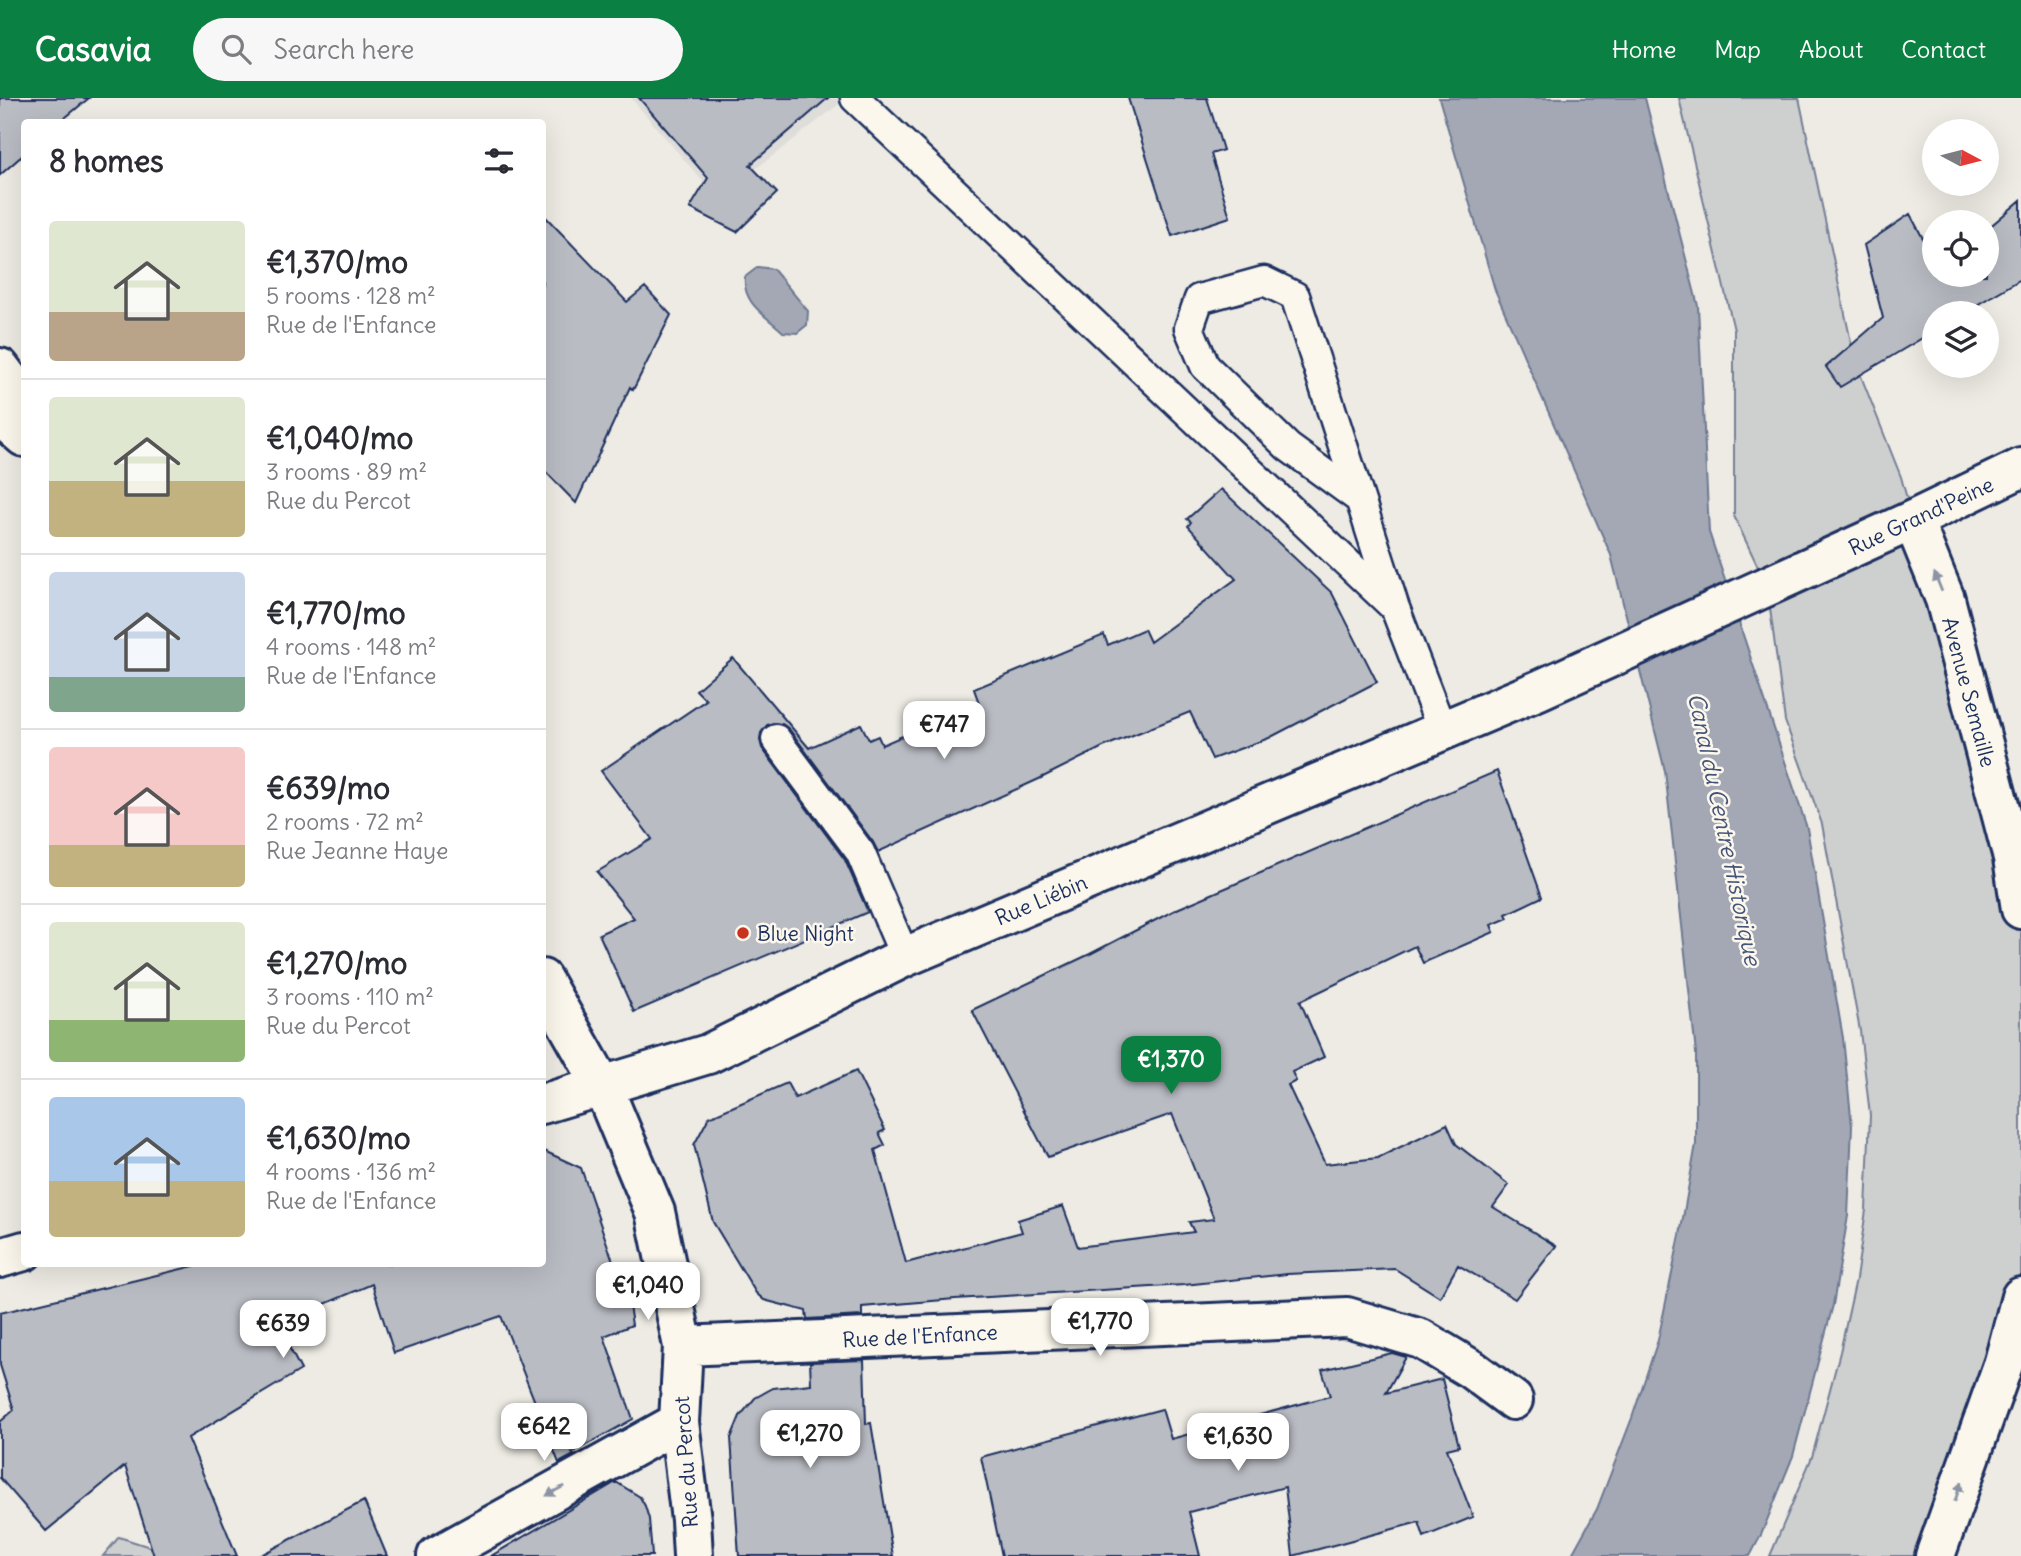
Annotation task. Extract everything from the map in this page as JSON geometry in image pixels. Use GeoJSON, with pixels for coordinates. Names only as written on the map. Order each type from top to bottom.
{"type":"FeatureCollection","features":[{"type":"Feature","properties":{"kind":"street"},"geometry":{"type":"LineString","coordinates":[[0,368],[21,396]]}},
{"type":"Feature","properties":{"kind":"street"},"geometry":{"type":"LineString","coordinates":[[0,416],[21,434]]}},
{"type":"Feature","properties":{"kind":"street","name":"Rue Grand'Peine"},"geometry":{"type":"LineString","coordinates":[[1539,690],[2021,468]]}},
{"type":"Feature","properties":{"kind":"street","name":"Avenue Semaille"},"geometry":{"type":"LineString","coordinates":[[1913,520],[1945,599],[2011,811],[2013,858],[2021,909]]}},
{"type":"Feature","properties":{"kind":"street","name":"Rue Liébin"},"geometry":{"type":"LineString","coordinates":[[546,1103],[708,1054],[905,957],[1539,690]]}},
{"type":"Feature","properties":{"kind":"street","name":"Rue du Percot"},"geometry":{"type":"LineString","coordinates":[[546,986],[603,1087],[655,1212],[683,1346],[679,1423],[693,1556]]}},
{"type":"Feature","properties":{"kind":"street"},"geometry":{"type":"LineString","coordinates":[[0,1258],[21,1252]]}},
{"type":"Feature","properties":{"kind":"street"},"geometry":{"type":"LineString","coordinates":[[1935,1556],[2004,1362],[2021,1297]]}},
{"type":"Feature","properties":{"kind":"street","name":"Rue de l'Enfance"},"geometry":{"type":"LineString","coordinates":[[683,1346],[1347,1317],[1421,1339],[1471,1369],[1513,1400]]}},
{"type":"Feature","properties":{"kind":"street"},"geometry":{"type":"LineString","coordinates":[[437,1556],[679,1423]]}},
{"type":"Feature","properties":{"kind":"lane"},"geometry":{"type":"LineString","coordinates":[[855,98],[1395,607]]}},
{"type":"Feature","properties":{"kind":"lane"},"geometry":{"type":"LineString","coordinates":[[1358,498],[1288,447],[1205,366],[1189,328],[1199,299],[1264,281],[1295,296],[1358,498],[1395,607],[1442,730]]}},
{"type":"Feature","properties":{"kind":"lane"},"geometry":{"type":"LineString","coordinates":[[776,739],[860,852],[905,957]]}},
{"type":"Feature","properties":{"kind":"shaded area"},"geometry":{"type":"Polygon","coordinates":[[[631,98],[847,98],[704,209],[705,184],[631,98]]]}},
{"type":"Feature","properties":{"kind":"shaded area"},"geometry":{"type":"Polygon","coordinates":[[[1679,98],[1799,98],[1855,361],[1901,477],[2021,909],[2021,1297],[1935,1556],[1770,1556],[1812,1457],[1840,1352],[1856,1279],[1866,1210],[1870,1115],[1860,1031],[1822,824],[1785,721],[1767,586],[1734,516],[1734,330],[1679,98]]]}},
{"type":"Feature","properties":{"kind":"shaded area"},"geometry":{"type":"Polygon","coordinates":[[[119,1537],[178,1556],[103,1556],[119,1537]]]}},
{"type":"Feature","properties":{"kind":"water","name":"Canal du Centre Historique"},"geometry":{"type":"Polygon","coordinates":[[[1439,98],[1645,98],[1698,306],[1709,532],[1807,828],[1843,1038],[1852,1126],[1848,1216],[1833,1305],[1793,1456],[1750,1556],[1571,1556],[1597,1509],[1658,1340],[1696,1144],[1696,1053],[1665,771],[1611,555],[1495,290],[1439,98]]]}},
{"type":"Feature","properties":{"kind":"water"},"geometry":{"type":"Polygon","coordinates":[[[758,267],[773,269],[808,311],[807,325],[797,333],[783,332],[751,301],[745,286],[745,277],[758,267]]]}},
{"type":"Feature","properties":{"kind":"building"},"geometry":{"type":"Polygon","coordinates":[[[0,98],[89,98],[64,119],[21,119],[21,157],[0,175],[0,98]]]}},
{"type":"Feature","properties":{"kind":"building"},"geometry":{"type":"Polygon","coordinates":[[[639,98],[828,98],[750,165],[777,193],[737,232],[690,208],[708,178],[639,98]]]}},
{"type":"Feature","properties":{"kind":"building"},"geometry":{"type":"Polygon","coordinates":[[[1128,98],[1207,98],[1223,150],[1211,154],[1230,217],[1172,236],[1128,98]]]}},
{"type":"Feature","properties":{"kind":"building"},"geometry":{"type":"Polygon","coordinates":[[[2021,200],[2021,279],[1983,301],[1922,301],[1922,338],[1840,387],[1826,367],[1883,318],[1864,245],[1910,214],[1922,236],[1922,287],[1999,287],[1999,219],[2021,200]]]}},
{"type":"Feature","properties":{"kind":"building"},"geometry":{"type":"Polygon","coordinates":[[[546,217],[627,302],[645,287],[671,315],[633,390],[630,387],[576,503],[546,472],[546,217]]]}},
{"type":"Feature","properties":{"kind":"building"},"geometry":{"type":"Polygon","coordinates":[[[1221,489],[1332,593],[1377,682],[1269,738],[1212,759],[1190,712],[1103,747],[878,852],[789,729],[782,724],[767,725],[761,733],[762,748],[845,860],[868,912],[634,1012],[599,934],[634,918],[597,872],[652,839],[601,771],[706,700],[696,690],[733,658],[809,748],[861,724],[869,740],[878,736],[882,745],[979,703],[974,689],[1104,635],[1108,645],[1144,629],[1150,642],[1236,579],[1188,526],[1191,522],[1187,519],[1221,489]]]}},
{"type":"Feature","properties":{"kind":"building"},"geometry":{"type":"Polygon","coordinates":[[[1497,771],[1542,897],[1506,914],[1508,918],[1491,925],[1494,932],[1423,963],[1415,946],[1300,1001],[1324,1057],[1292,1072],[1296,1081],[1288,1085],[1325,1164],[1378,1158],[1447,1124],[1456,1144],[1509,1185],[1493,1207],[1556,1246],[1515,1299],[1458,1265],[1440,1297],[1395,1269],[1287,1274],[1184,1285],[955,1299],[862,1307],[862,1316],[807,1319],[806,1311],[764,1300],[756,1293],[713,1222],[694,1145],[709,1117],[787,1083],[795,1098],[856,1071],[885,1130],[879,1133],[885,1145],[875,1150],[906,1263],[1022,1232],[1018,1220],[1063,1206],[1078,1247],[1194,1232],[1189,1222],[1214,1219],[1172,1114],[1048,1157],[972,1010],[1177,909],[1497,771]]]}},
{"type":"Feature","properties":{"kind":"building"},"geometry":{"type":"Polygon","coordinates":[[[546,1152],[581,1168],[614,1264],[623,1264],[632,1325],[604,1336],[633,1419],[559,1463],[501,1316],[394,1353],[372,1284],[277,1324],[301,1370],[188,1438],[237,1556],[154,1556],[125,1466],[46,1531],[0,1478],[0,1422],[14,1410],[0,1365],[0,1313],[190,1267],[546,1267],[546,1152]]]}},
{"type":"Feature","properties":{"kind":"building"},"geometry":{"type":"Polygon","coordinates":[[[1392,1353],[1406,1357],[1386,1393],[1442,1379],[1459,1446],[1447,1449],[1473,1517],[1424,1537],[1419,1522],[1293,1556],[1285,1487],[1189,1512],[1200,1556],[1002,1556],[981,1457],[1162,1409],[1171,1439],[1330,1396],[1322,1370],[1392,1353]]]}},
{"type":"Feature","properties":{"kind":"building"},"geometry":{"type":"Polygon","coordinates":[[[864,1360],[866,1424],[871,1423],[893,1556],[739,1556],[731,1438],[740,1416],[755,1398],[773,1388],[811,1384],[810,1362],[864,1360]]]}},
{"type":"Feature","properties":{"kind":"building"},"geometry":{"type":"Polygon","coordinates":[[[616,1482],[640,1497],[645,1506],[649,1519],[652,1556],[491,1556],[616,1482]]]}},
{"type":"Feature","properties":{"kind":"building"},"geometry":{"type":"Polygon","coordinates":[[[364,1501],[387,1556],[259,1556],[364,1501]]]}},
{"type":"Feature","properties":{"kind":"place","name":"Blue Night"},"geometry":{"type":"Point","coordinates":[743,933]}}]}
